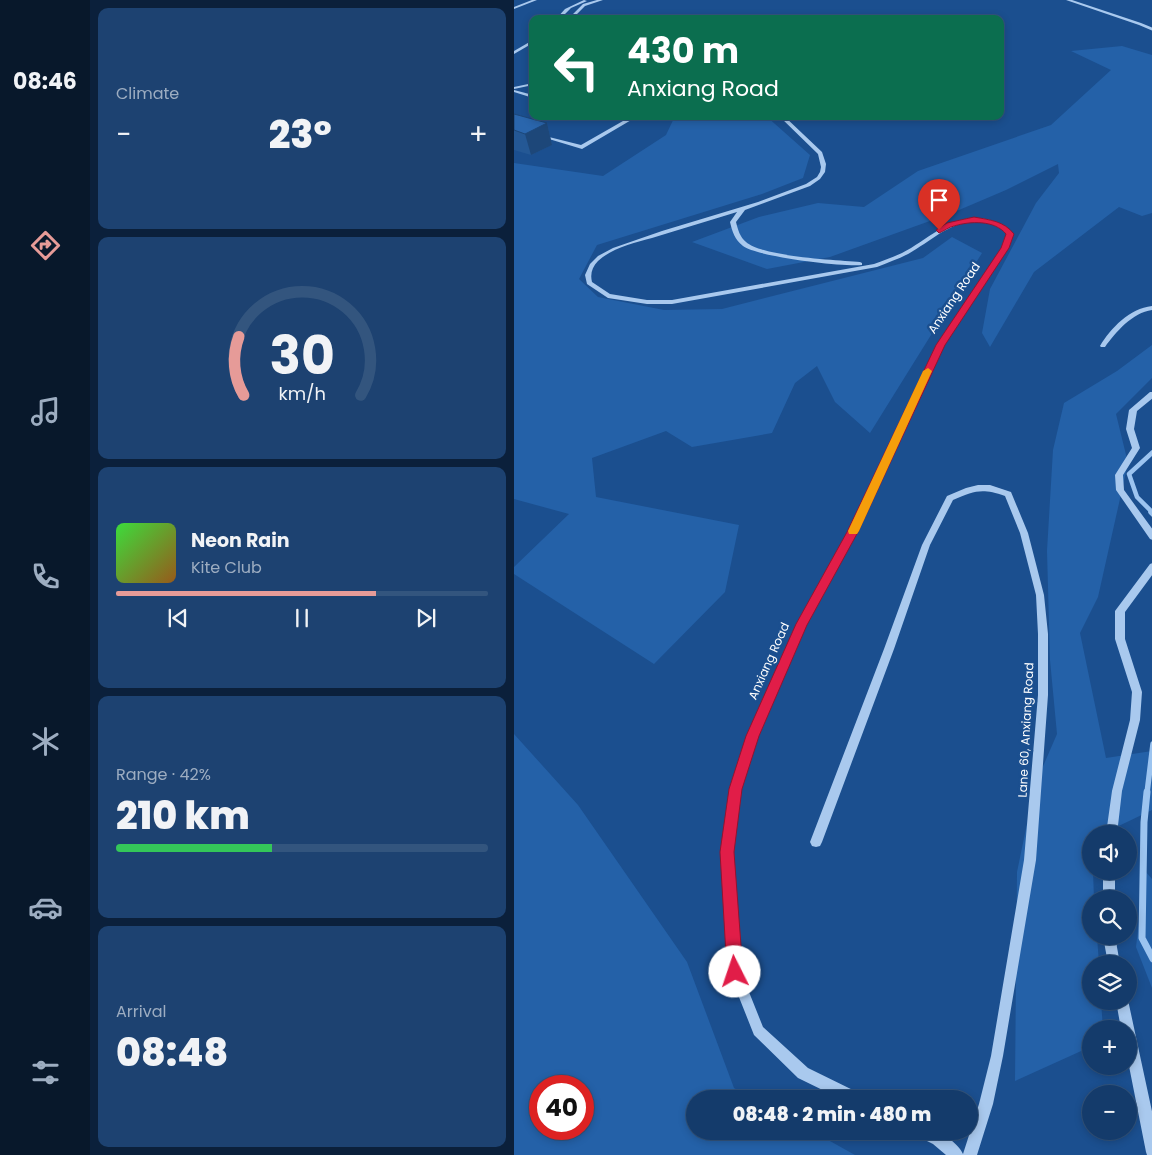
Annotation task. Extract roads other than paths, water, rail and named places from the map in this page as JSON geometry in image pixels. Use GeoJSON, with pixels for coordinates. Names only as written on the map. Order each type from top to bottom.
{"type":"FeatureCollection","features":[{"type":"Feature","properties":{"kind":"street"},"geometry":{"type":"LineString","coordinates":[[514,8],[535,0]]}},
{"type":"Feature","properties":{"kind":"street"},"geometry":{"type":"LineString","coordinates":[[560,15],[571,6],[587,0]]}},
{"type":"Feature","properties":{"kind":"street"},"geometry":{"type":"LineString","coordinates":[[574,15],[584,6],[601,0]]}},
{"type":"Feature","properties":{"kind":"street"},"geometry":{"type":"LineString","coordinates":[[1068,0],[1140,24],[1152,30]]}},
{"type":"Feature","properties":{"kind":"street"},"geometry":{"type":"LineString","coordinates":[[514,53],[529,44]]}},
{"type":"Feature","properties":{"kind":"street"},"geometry":{"type":"LineString","coordinates":[[515,88],[529,85]]}},
{"type":"Feature","properties":{"kind":"street"},"geometry":{"type":"LineString","coordinates":[[515,88],[529,95]]}},
{"type":"Feature","properties":{"kind":"street","name":"Anxiang Road"},"geometry":{"type":"LineString","coordinates":[[785,120],[820,153],[823,160],[822,173],[815,182],[743,208],[649,237],[614,250],[600,257],[594,263],[589,270],[589,283],[608,296],[648,302],[672,302],[875,266],[904,254],[950,224],[963,221],[984,220],[1006,228],[1010,234],[1005,248],[940,345],[853,532],[802,624],[752,736],[735,789],[727,852],[735,972],[758,1031],[803,1073],[838,1090]]}},
{"type":"Feature","properties":{"kind":"street"},"geometry":{"type":"LineString","coordinates":[[531,133],[582,147],[628,121]]}},
{"type":"Feature","properties":{"kind":"street"},"geometry":{"type":"LineString","coordinates":[[743,208],[733,222],[736,234],[748,246],[777,254],[875,266]]}},
{"type":"Feature","properties":{"kind":"street"},"geometry":{"type":"LineString","coordinates":[[1103,346],[1108,337],[1139,311],[1151,306]]}},
{"type":"Feature","properties":{"kind":"street"},"geometry":{"type":"LineString","coordinates":[[1152,394],[1133,410],[1130,429],[1136,448],[1119,475],[1120,490],[1152,537]]}},
{"type":"Feature","properties":{"kind":"street","name":"Lane 60, Anxiang Road"},"geometry":{"type":"LineString","coordinates":[[816,842],[926,545],[950,498],[978,488],[990,488],[1008,494],[1024,533],[1040,595],[1043,634],[1043,695],[1030,860],[997,1056],[986,1104],[970,1155]]}},
{"type":"Feature","properties":{"kind":"street"},"geometry":{"type":"LineString","coordinates":[[1112,825],[1117,791],[1135,720],[1137,692],[1120,639],[1120,611],[1148,579],[1152,566]]}},
{"type":"Feature","properties":{"kind":"street"},"geometry":{"type":"LineString","coordinates":[[1137,1075],[1152,1152]]}},
{"type":"Feature","properties":{"kind":"street"},"geometry":{"type":"LineString","coordinates":[[939,1140],[957,1155]]}},
{"type":"Feature","properties":{"kind":"waterway"},"geometry":{"type":"LineString","coordinates":[[1153,452],[1129,474],[1137,497],[1153,513]]}},
{"type":"Feature","properties":{"kind":"waterway"},"geometry":{"type":"LineString","coordinates":[[1147,793],[1153,744]]}},
{"type":"Feature","properties":{"kind":"waterway"},"geometry":{"type":"LineString","coordinates":[[1147,792],[1144,822],[1142,938],[1153,959]]}}]}
